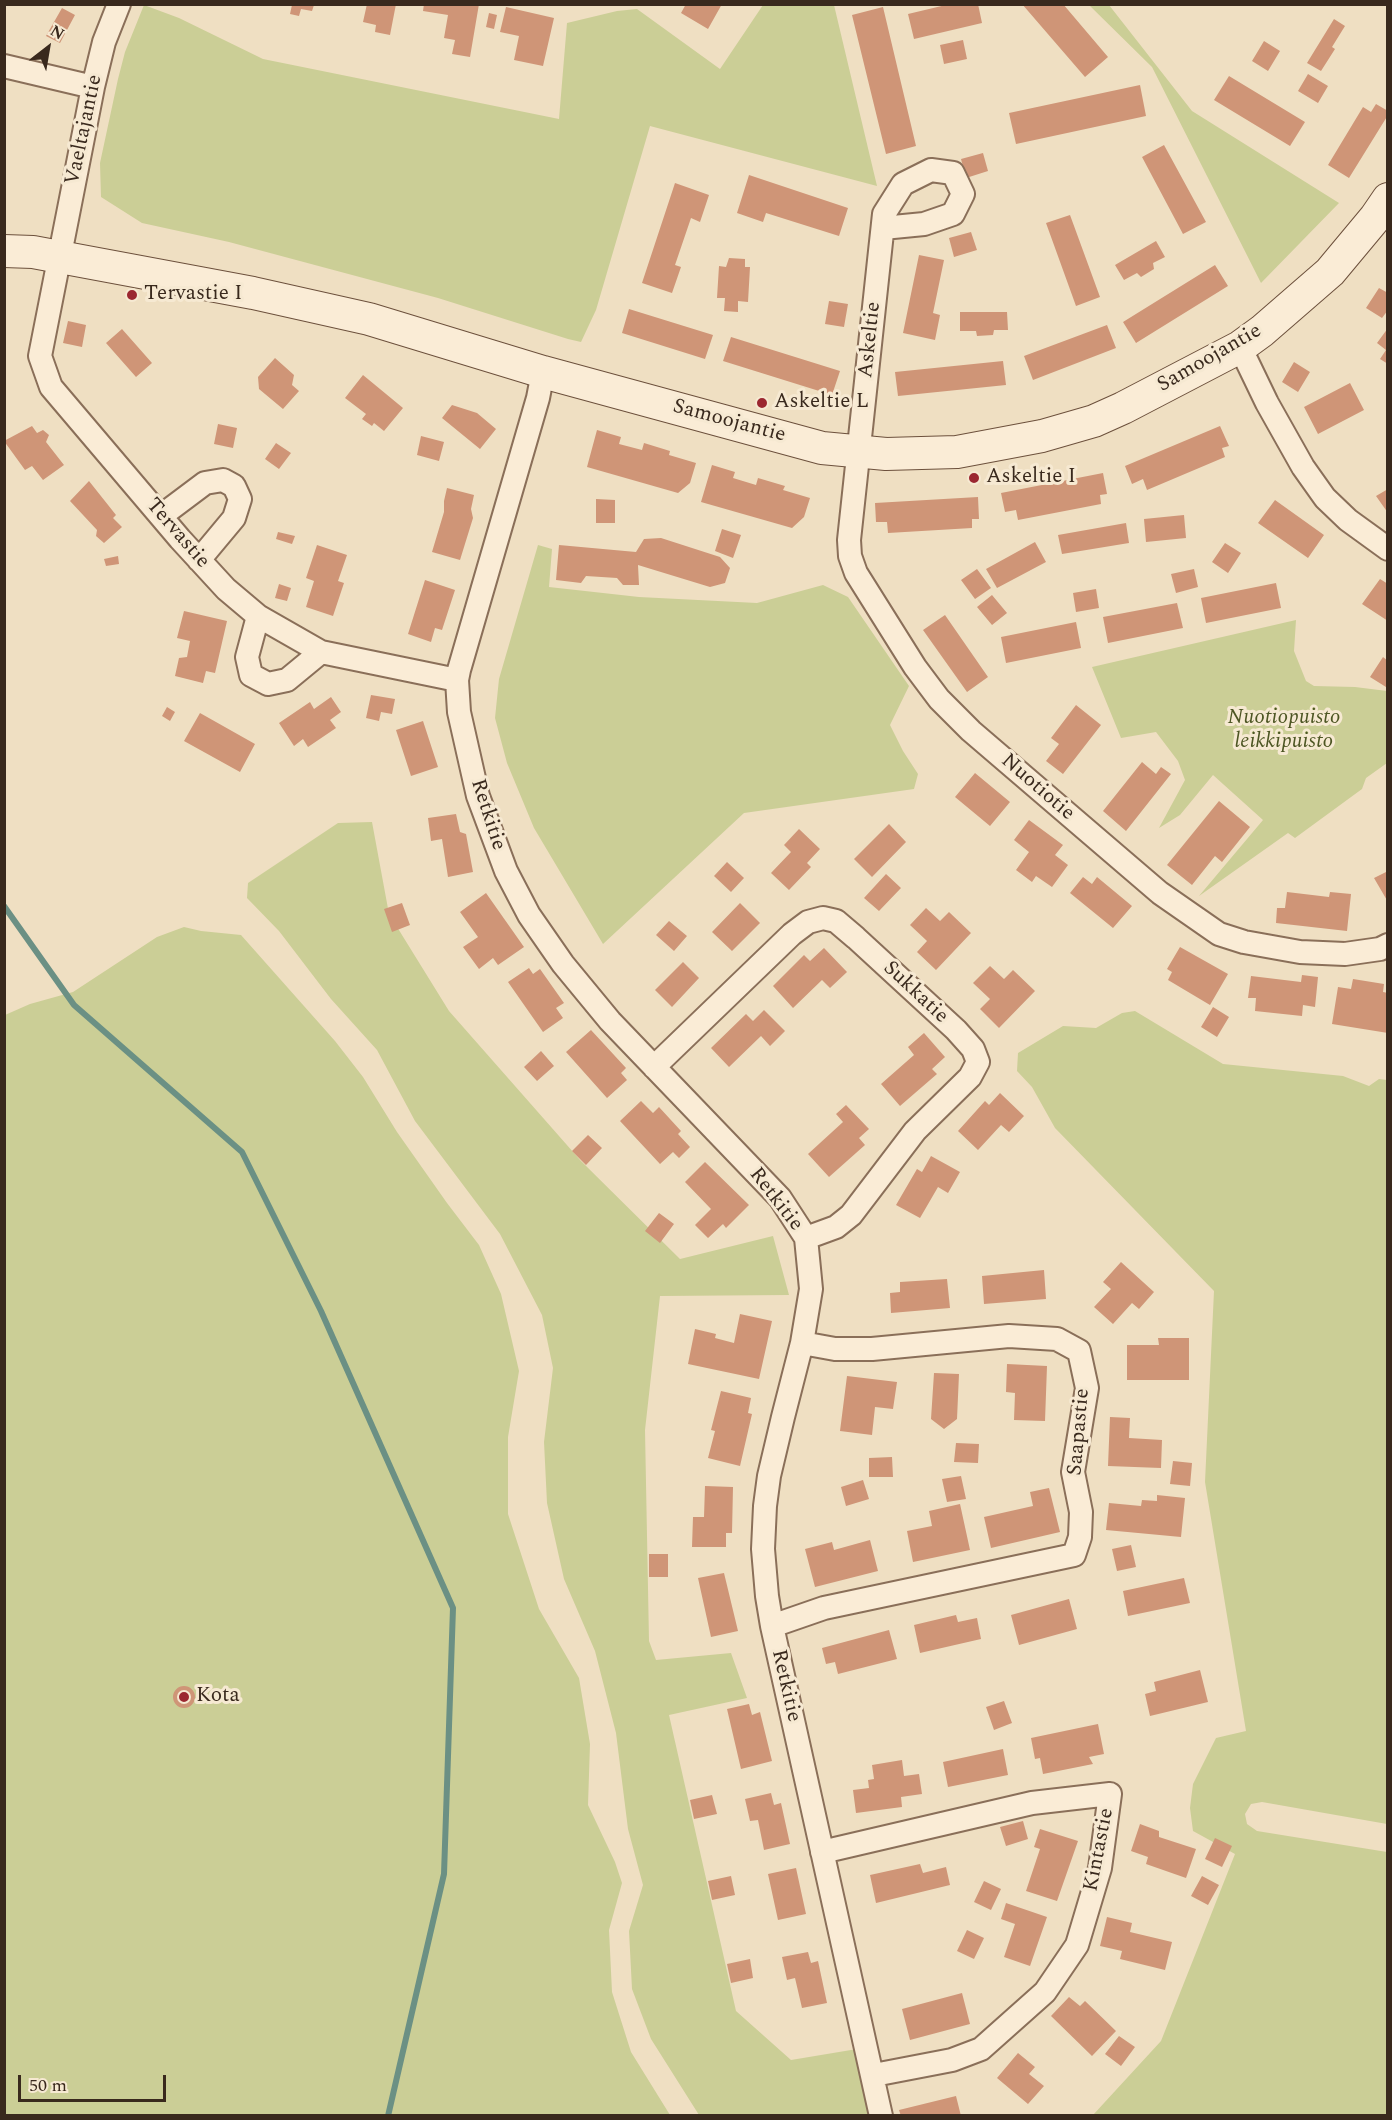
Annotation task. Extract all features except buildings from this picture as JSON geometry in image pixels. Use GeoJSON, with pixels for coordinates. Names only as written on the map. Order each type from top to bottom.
{"type":"FeatureCollection","features":[{"type":"Feature","properties":{"kind":"street","name":"Vaeltajantie"},"geometry":{"type":"LineString","coordinates":[[59,257],[93,87],[104,42],[119,4]]}},
{"type":"Feature","properties":{"kind":"street"},"geometry":{"type":"LineString","coordinates":[[4,66],[93,87]]}},
{"type":"Feature","properties":{"kind":"street","name":"Samoojantie"},"geometry":{"type":"LineString","coordinates":[[4,251],[33,252],[253,293],[369,319],[543,372],[822,448],[886,454],[957,452],[1042,436],[1094,421],[1240,347],[1330,272],[1388,200]]}},
{"type":"Feature","properties":{"kind":"street","name":"Askeltie"},"geometry":{"type":"LineString","coordinates":[[858,452],[883,228]]}},
{"type":"Feature","properties":{"kind":"street","name":"Tervastie"},"geometry":{"type":"LineString","coordinates":[[59,257],[40,356],[51,387],[226,589],[258,616],[321,652],[457,680]]}},
{"type":"Feature","properties":{"kind":"street"},"geometry":{"type":"LineString","coordinates":[[1240,347],[1272,412],[1303,467],[1325,498],[1348,520],[1388,549]]}},
{"type":"Feature","properties":{"kind":"street","name":"Retkitie"},"geometry":{"type":"LineString","coordinates":[[543,372],[538,398],[457,680],[459,712],[478,796],[506,871],[529,915],[562,964],[610,1021],[780,1198],[806,1238],[811,1289],[802,1343],[769,1476],[765,1506],[764,1550],[772,1626],[874,2075],[881,2115]]}},
{"type":"Feature","properties":{"kind":"street","name":"Nuotiotie"},"geometry":{"type":"LineString","coordinates":[[858,452],[849,540],[850,556],[856,573],[915,667],[939,699],[971,731],[1160,893],[1219,934],[1244,942],[1300,952],[1345,954],[1380,949],[1388,945]]}},
{"type":"Feature","properties":{"kind":"street"},"geometry":{"type":"LineString","coordinates":[[161,516],[205,483],[223,480],[234,486],[240,499],[234,519],[200,560]]}},
{"type":"Feature","properties":{"kind":"street"},"geometry":{"type":"LineString","coordinates":[[258,616],[247,657],[251,675],[268,684],[287,680],[321,652]]}},
{"type":"Feature","properties":{"kind":"street","name":"Sukkatie"},"geometry":{"type":"LineString","coordinates":[[654,1067],[792,934],[808,922],[823,918],[836,921],[856,938],[956,1030],[973,1049],[978,1062],[970,1077],[915,1131],[850,1215],[836,1227],[806,1238]]}},
{"type":"Feature","properties":{"kind":"street","name":"Saapastie"},"geometry":{"type":"LineString","coordinates":[[772,1626],[824,1608],[1074,1555],[1080,1537],[1081,1512],[1074,1472],[1087,1388],[1079,1351],[1057,1339],[1009,1336],[872,1349],[835,1349],[802,1343]]}},
{"type":"Feature","properties":{"kind":"street","name":"Kintastie"},"geometry":{"type":"LineString","coordinates":[[822,1852],[1032,1803],[1110,1794],[1100,1869],[1077,1945],[1045,1992],[981,2049],[952,2061],[874,2075]]}},
{"type":"Feature","properties":{"kind":"green space"},"geometry":{"type":"Polygon","coordinates":[[[144,5],[179,18],[263,59],[559,119],[567,23],[617,11],[637,9],[720,69],[763,5],[834,5],[877,186],[650,126],[596,310],[581,342],[568,339],[438,298],[229,242],[142,223],[101,197],[100,163],[118,79],[125,52],[144,5]]]}},
{"type":"Feature","properties":{"kind":"green space"},"geometry":{"type":"Polygon","coordinates":[[[1089,5],[1109,5],[1192,111],[1339,203],[1261,283],[1152,67],[1089,5]]]}},
{"type":"Feature","properties":{"kind":"green space"},"geometry":{"type":"Polygon","coordinates":[[[538,545],[552,549],[549,587],[639,597],[757,603],[823,585],[848,597],[909,686],[890,725],[918,774],[914,789],[744,813],[603,944],[534,828],[507,763],[495,718],[499,679],[538,545]]]}},
{"type":"Feature","properties":{"kind":"green space","name":"Nuotiopuisto leikkipuisto"},"geometry":{"type":"Polygon","coordinates":[[[1296,620],[1294,651],[1306,681],[1314,686],[1355,687],[1387,691],[1387,763],[1366,778],[1362,789],[1295,838],[1288,833],[1199,896],[1263,820],[1213,775],[1180,815],[1159,828],[1185,780],[1178,761],[1156,732],[1121,738],[1092,667],[1296,620]]]}},
{"type":"Feature","properties":{"kind":"green space"},"geometry":{"type":"Polygon","coordinates":[[[372,822],[389,914],[449,1011],[581,1161],[680,1259],[773,1236],[789,1295],[660,1296],[645,1430],[649,1641],[656,1660],[731,1653],[747,1698],[669,1715],[736,2011],[791,2060],[857,2049],[869,2115],[699,2115],[651,2039],[632,1989],[629,1931],[643,1885],[628,1829],[616,1733],[595,1651],[564,1579],[547,1503],[544,1442],[553,1368],[542,1315],[500,1234],[415,1121],[377,1050],[331,999],[279,931],[247,898],[248,883],[338,823],[372,822]]]}},
{"type":"Feature","properties":{"kind":"green space"},"geometry":{"type":"Polygon","coordinates":[[[184,927],[241,935],[335,1041],[363,1077],[397,1132],[479,1245],[501,1294],[519,1371],[508,1437],[508,1514],[539,1609],[579,1678],[590,1744],[588,1805],[615,1862],[622,1883],[609,1930],[612,1992],[631,2052],[670,2115],[5,2115],[5,1015],[30,1004],[73,992],[157,937],[184,927]]]}},
{"type":"Feature","properties":{"kind":"green space"},"geometry":{"type":"Polygon","coordinates":[[[1135,1011],[1223,1064],[1343,1076],[1369,1086],[1379,1079],[1387,1080],[1387,1824],[1262,1802],[1251,1804],[1245,1814],[1247,1824],[1257,1831],[1387,1852],[1387,2115],[1093,2115],[1161,2041],[1235,1854],[1193,1831],[1190,1808],[1193,1784],[1216,1738],[1246,1731],[1205,1482],[1214,1291],[1055,1128],[1032,1087],[1017,1071],[1018,1053],[1063,1026],[1096,1028],[1122,1013],[1135,1011]]]}},
{"type":"Feature","properties":{"kind":"waterway"},"geometry":{"type":"LineString","coordinates":[[4,906],[74,1005],[242,1152],[321,1311],[453,1608],[444,1874],[388,2116]]}},
{"type":"Feature","properties":{"kind":"place","name":"Tervastie I"},"geometry":{"type":"Point","coordinates":[132,295]}},
{"type":"Feature","properties":{"kind":"place","name":"Askeltie L"},"geometry":{"type":"Point","coordinates":[762,403]}},
{"type":"Feature","properties":{"kind":"place","name":"Askeltie I"},"geometry":{"type":"Point","coordinates":[974,478]}},
{"type":"Feature","properties":{"kind":"place","name":"Kota"},"geometry":{"type":"Point","coordinates":[184,1697]}}]}
